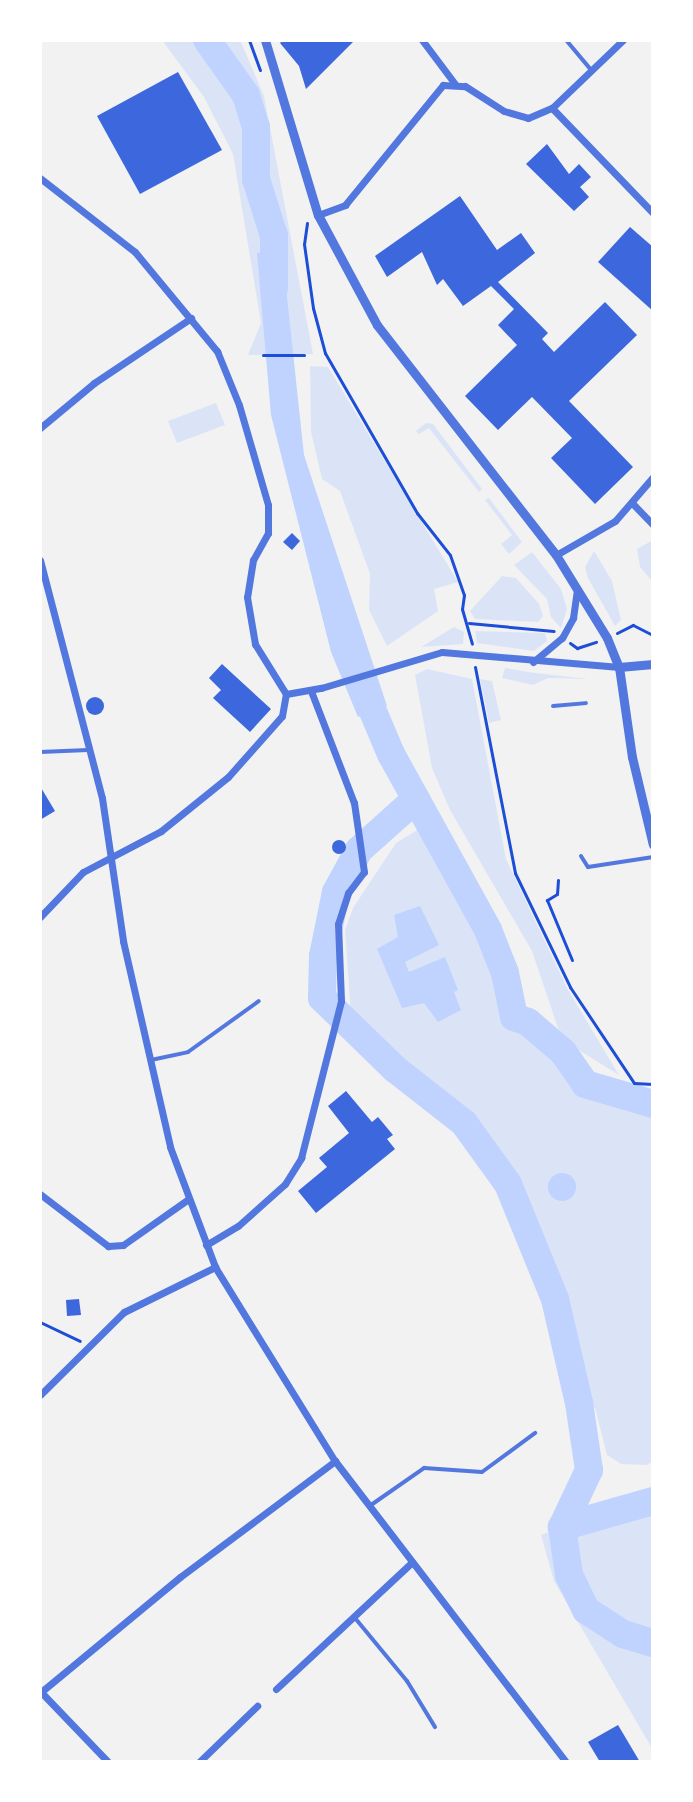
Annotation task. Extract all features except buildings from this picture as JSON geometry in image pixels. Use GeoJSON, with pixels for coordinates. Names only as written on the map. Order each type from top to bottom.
{"type":"FeatureCollection","features":[{"type":"Feature","properties":{"kind":"street"},"geometry":{"type":"LineString","coordinates":[[265,40],[318,215],[400,360],[556,555],[607,638],[619,667],[640,792],[653,845]]}},
{"type":"Feature","properties":{"kind":"street"},"geometry":{"type":"LineString","coordinates":[[422,40],[455,84],[528,118],[552,108],[623,40]]}},
{"type":"Feature","properties":{"kind":"street"},"geometry":{"type":"LineString","coordinates":[[318,215],[345,205],[443,85],[455,84]]}},
{"type":"Feature","properties":{"kind":"street"},"geometry":{"type":"LineString","coordinates":[[552,108],[653,213]]}},
{"type":"Feature","properties":{"kind":"street"},"geometry":{"type":"LineString","coordinates":[[40,178],[135,252],[217,351],[262,478],[268,533],[253,560],[247,597],[255,644],[286,694],[282,716],[228,777],[161,831],[111,854],[83,872],[40,917]]}},
{"type":"Feature","properties":{"kind":"street"},"geometry":{"type":"LineString","coordinates":[[40,428],[94,383],[191,318]]}},
{"type":"Feature","properties":{"kind":"street"},"geometry":{"type":"LineString","coordinates":[[556,555],[615,521],[633,504],[653,477]]}},
{"type":"Feature","properties":{"kind":"street"},"geometry":{"type":"LineString","coordinates":[[633,504],[653,525]]}},
{"type":"Feature","properties":{"kind":"street"},"geometry":{"type":"LineString","coordinates":[[40,560],[88,750],[111,854],[117,910],[170,1147],[187,1200],[215,1267],[335,1461],[566,1762]]}},
{"type":"Feature","properties":{"kind":"street"},"geometry":{"type":"LineString","coordinates":[[533,662],[562,638],[573,618],[577,586]]}},
{"type":"Feature","properties":{"kind":"street"},"geometry":{"type":"LineString","coordinates":[[286,694],[311,691],[413,657],[442,652],[619,667],[653,664]]}},
{"type":"Feature","properties":{"kind":"street"},"geometry":{"type":"LineString","coordinates":[[206,1245],[238,1226],[285,1184],[312,1129],[339,1012],[338,924],[348,893],[364,872],[354,803],[311,691]]}},
{"type":"Feature","properties":{"kind":"street"},"geometry":{"type":"LineString","coordinates":[[40,1194],[108,1246],[123,1245],[187,1200]]}},
{"type":"Feature","properties":{"kind":"street"},"geometry":{"type":"LineString","coordinates":[[40,1395],[87,1344],[124,1312],[215,1267]]}},
{"type":"Feature","properties":{"kind":"street"},"geometry":{"type":"LineString","coordinates":[[108,1762],[40,1691],[180,1577],[335,1461]]}},
{"type":"Feature","properties":{"kind":"street"},"geometry":{"type":"LineString","coordinates":[[276,1689],[412,1562]]}},
{"type":"Feature","properties":{"kind":"street"},"geometry":{"type":"LineString","coordinates":[[199,1762],[257,1706]]}},
{"type":"Feature","properties":{"kind":"lane"},"geometry":{"type":"LineString","coordinates":[[566,40],[592,72]]}},
{"type":"Feature","properties":{"kind":"lane"},"geometry":{"type":"LineString","coordinates":[[553,706],[586,703]]}},
{"type":"Feature","properties":{"kind":"lane"},"geometry":{"type":"LineString","coordinates":[[40,752],[88,750]]}},
{"type":"Feature","properties":{"kind":"lane"},"geometry":{"type":"LineString","coordinates":[[581,856],[588,867],[653,857]]}},
{"type":"Feature","properties":{"kind":"lane"},"geometry":{"type":"LineString","coordinates":[[150,1060],[188,1052],[259,1001]]}},
{"type":"Feature","properties":{"kind":"lane"},"geometry":{"type":"LineString","coordinates":[[370,1505],[424,1468],[482,1472],[535,1433]]}},
{"type":"Feature","properties":{"kind":"lane"},"geometry":{"type":"LineString","coordinates":[[353,1616],[407,1681],[435,1727]]}},
{"type":"Feature","properties":{"kind":"path"},"geometry":{"type":"LineString","coordinates":[[307,222],[304,244],[311,296],[325,353],[417,513],[450,555],[469,623],[478,702],[515,873],[570,987],[634,1083],[653,1084]]}},
{"type":"Feature","properties":{"kind":"path"},"geometry":{"type":"LineString","coordinates":[[263,355],[304,355]]}},
{"type":"Feature","properties":{"kind":"path"},"geometry":{"type":"LineString","coordinates":[[469,623],[551,628]]}},
{"type":"Feature","properties":{"kind":"path"},"geometry":{"type":"LineString","coordinates":[[577,648],[633,625],[653,635]]}},
{"type":"Feature","properties":{"kind":"path"},"geometry":{"type":"LineString","coordinates":[[558,880],[557,894],[547,900],[572,960]]}},
{"type":"Feature","properties":{"kind":"path"},"geometry":{"type":"LineString","coordinates":[[40,1322],[87,1344]]}},
{"type":"Feature","properties":{"kind":"shaded area"},"geometry":{"type":"Polygon","coordinates":[[[162,40],[240,40],[264,96],[313,354],[248,355],[261,323],[233,154],[204,97],[162,40]]]}},
{"type":"Feature","properties":{"kind":"shaded area"},"geometry":{"type":"Polygon","coordinates":[[[310,366],[328,367],[458,582],[434,589],[438,611],[387,646],[369,610],[370,574],[340,491],[322,479],[311,432],[310,366]]]}},
{"type":"Feature","properties":{"kind":"shaded area"},"geometry":{"type":"Polygon","coordinates":[[[216,403],[225,425],[177,443],[168,421],[216,403]]]}},
{"type":"Feature","properties":{"kind":"shaded area"},"geometry":{"type":"Polygon","coordinates":[[[426,423],[433,424],[482,489],[479,492],[429,428],[419,434],[416,431],[426,423]]]}},
{"type":"Feature","properties":{"kind":"shaded area"},"geometry":{"type":"Polygon","coordinates":[[[489,498],[522,542],[509,554],[501,544],[512,535],[485,500],[489,498]]]}},
{"type":"Feature","properties":{"kind":"shaded area"},"geometry":{"type":"Polygon","coordinates":[[[653,540],[653,582],[640,567],[637,549],[653,540]]]}},
{"type":"Feature","properties":{"kind":"shaded area"},"geometry":{"type":"Polygon","coordinates":[[[594,551],[612,581],[621,620],[615,626],[588,578],[585,567],[594,551]]]}},
{"type":"Feature","properties":{"kind":"shaded area"},"geometry":{"type":"Polygon","coordinates":[[[532,552],[561,589],[567,609],[561,628],[551,617],[547,599],[514,565],[532,552]]]}},
{"type":"Feature","properties":{"kind":"shaded area"},"geometry":{"type":"Polygon","coordinates":[[[502,576],[516,578],[539,604],[543,616],[538,622],[475,619],[470,611],[502,576]]]}},
{"type":"Feature","properties":{"kind":"shaded area"},"geometry":{"type":"Polygon","coordinates":[[[454,627],[464,632],[463,644],[421,647],[454,627]]]}},
{"type":"Feature","properties":{"kind":"shaded area"},"geometry":{"type":"Polygon","coordinates":[[[475,631],[545,633],[547,641],[534,651],[477,643],[475,631]]]}},
{"type":"Feature","properties":{"kind":"shaded area"},"geometry":{"type":"Polygon","coordinates":[[[505,668],[589,679],[548,678],[533,685],[502,678],[505,668]]]}},
{"type":"Feature","properties":{"kind":"shaded area"},"geometry":{"type":"Polygon","coordinates":[[[427,669],[472,679],[506,859],[567,988],[619,1075],[562,1040],[532,951],[450,810],[432,768],[415,675],[427,669]]]}},
{"type":"Feature","properties":{"kind":"shaded area"},"geometry":{"type":"Polygon","coordinates":[[[480,679],[492,681],[501,720],[489,723],[480,679]]]}},
{"type":"Feature","properties":{"kind":"shaded area"},"geometry":{"type":"Polygon","coordinates":[[[429,823],[488,930],[505,973],[514,1017],[563,1052],[585,1084],[653,1104],[653,1461],[647,1465],[621,1464],[607,1455],[595,1408],[579,1403],[555,1299],[508,1184],[464,1123],[352,1030],[345,930],[353,908],[396,843],[429,823]]]}},
{"type":"Feature","properties":{"kind":"shaded area"},"geometry":{"type":"Polygon","coordinates":[[[653,1491],[653,1750],[554,1581],[541,1535],[653,1491]]]}},
{"type":"Feature","properties":{"kind":"water"},"geometry":{"type":"Polygon","coordinates":[[[282,250],[304,455],[387,706],[358,717],[331,652],[271,415],[257,253],[282,250]]]}},
{"type":"Feature","properties":{"kind":"water"},"geometry":{"type":"Polygon","coordinates":[[[420,906],[439,945],[405,962],[409,972],[445,957],[458,990],[454,992],[461,1010],[438,1022],[424,1003],[402,1008],[377,949],[398,937],[394,915],[420,906]]]}},
{"type":"Feature","properties":{"kind":"water"},"geometry":{"type":"Polygon","coordinates":[[[562,1173],[572,1177],[576,1187],[572,1197],[562,1201],[552,1197],[548,1187],[552,1177],[562,1173]]]}},
{"type":"Feature","properties":{"kind":"waterway"},"geometry":{"type":"LineString","coordinates":[[207,40],[246,95],[256,127],[256,179],[274,236],[274,288]]}},
{"type":"Feature","properties":{"kind":"waterway"},"geometry":{"type":"LineString","coordinates":[[358,676],[391,754],[488,930],[505,973],[514,1017],[528,1022],[563,1052],[585,1084],[653,1104]]}},
{"type":"Feature","properties":{"kind":"waterway"},"geometry":{"type":"LineString","coordinates":[[416,799],[359,850],[336,892],[323,956],[322,998],[395,1069],[464,1123],[508,1184],[555,1299],[579,1403],[589,1470],[562,1527]]}},
{"type":"Feature","properties":{"kind":"waterway"},"geometry":{"type":"LineString","coordinates":[[653,1501],[562,1527],[569,1575],[586,1610],[623,1634],[653,1643]]}}]}
